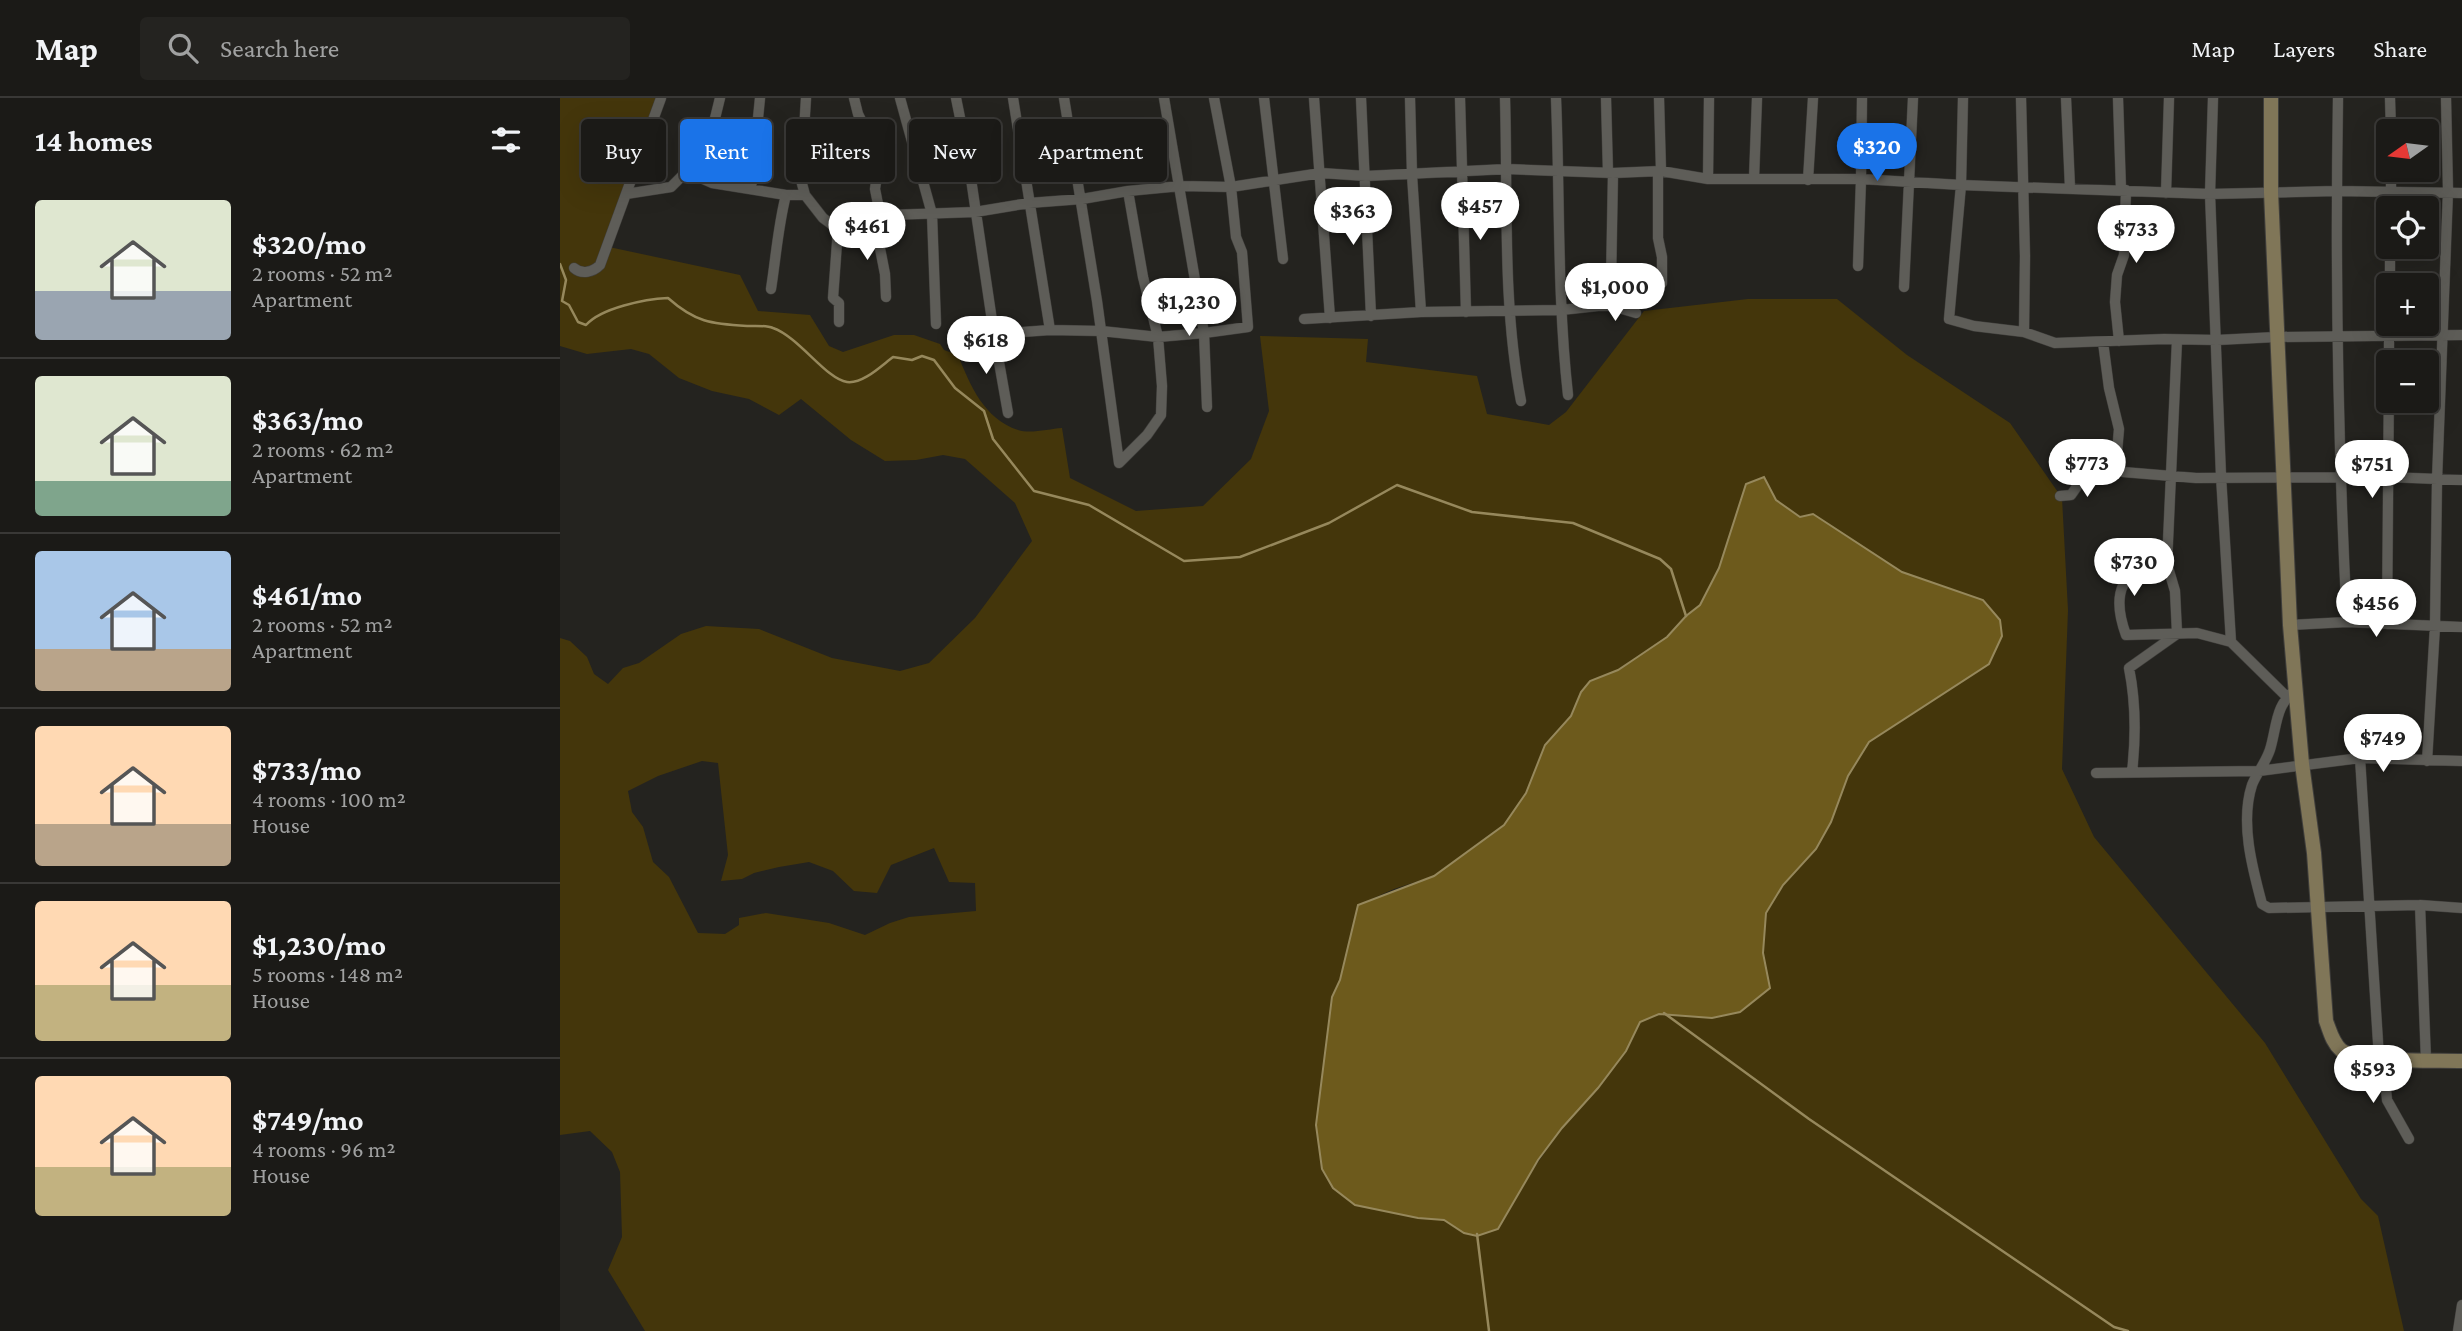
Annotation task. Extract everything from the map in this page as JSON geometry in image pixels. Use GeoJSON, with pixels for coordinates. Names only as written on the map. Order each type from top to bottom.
{"type":"FeatureCollection","features":[{"type":"Feature","properties":{"kind":"street"},"geometry":{"type":"LineString","coordinates":[[574,268],[583,272],[595,270],[600,265],[661,98]]}},
{"type":"Feature","properties":{"kind":"street"},"geometry":{"type":"LineString","coordinates":[[715,119],[720,98]]}},
{"type":"Feature","properties":{"kind":"street"},"geometry":{"type":"LineString","coordinates":[[751,189],[760,98]]}},
{"type":"Feature","properties":{"kind":"street"},"geometry":{"type":"LineString","coordinates":[[806,98],[801,180],[805,195],[823,218],[838,229],[849,229],[878,221],[888,215],[975,212],[1029,203],[1082,200],[1128,191],[1181,186],[1231,187],[1321,173],[1366,176],[1507,169],[1610,173],[1660,171],[1708,179],[1861,179],[2210,194],[2462,192]]}},
{"type":"Feature","properties":{"kind":"street"},"geometry":{"type":"LineString","coordinates":[[854,98],[877,175],[875,189],[886,297]]}},
{"type":"Feature","properties":{"kind":"street"},"geometry":{"type":"LineString","coordinates":[[900,98],[932,214],[936,324]]}},
{"type":"Feature","properties":{"kind":"street"},"geometry":{"type":"LineString","coordinates":[[956,98],[1008,413]]}},
{"type":"Feature","properties":{"kind":"street"},"geometry":{"type":"LineString","coordinates":[[1013,98],[1051,330]]}},
{"type":"Feature","properties":{"kind":"street"},"geometry":{"type":"LineString","coordinates":[[1063,98],[1082,200],[1119,463],[1147,435],[1161,415],[1162,386],[1158,337],[1148,299],[1128,191]]}},
{"type":"Feature","properties":{"kind":"street"},"geometry":{"type":"LineString","coordinates":[[1164,98],[1205,333],[1207,407]]}},
{"type":"Feature","properties":{"kind":"street"},"geometry":{"type":"LineString","coordinates":[[994,334],[1051,330],[1101,331],[1158,337],[1248,327],[1242,252],[1236,237],[1231,187],[1214,98]]}},
{"type":"Feature","properties":{"kind":"street"},"geometry":{"type":"LineString","coordinates":[[1264,98],[1283,259]]}},
{"type":"Feature","properties":{"kind":"street"},"geometry":{"type":"LineString","coordinates":[[1314,98],[1330,318]]}},
{"type":"Feature","properties":{"kind":"street"},"geometry":{"type":"LineString","coordinates":[[1361,98],[1371,316]]}},
{"type":"Feature","properties":{"kind":"street"},"geometry":{"type":"LineString","coordinates":[[1410,98],[1412,175],[1422,312]]}},
{"type":"Feature","properties":{"kind":"street"},"geometry":{"type":"LineString","coordinates":[[1460,98],[1466,312]]}},
{"type":"Feature","properties":{"kind":"street"},"geometry":{"type":"LineString","coordinates":[[1505,98],[1509,309],[1513,358],[1521,401]]}},
{"type":"Feature","properties":{"kind":"street"},"geometry":{"type":"LineString","coordinates":[[1556,98],[1559,170],[1558,278],[1568,395]]}},
{"type":"Feature","properties":{"kind":"street"},"geometry":{"type":"LineString","coordinates":[[1598,306],[1606,297],[1611,282],[1606,98]]}},
{"type":"Feature","properties":{"kind":"street"},"geometry":{"type":"LineString","coordinates":[[1659,98],[1658,238],[1662,257],[1662,283]]}},
{"type":"Feature","properties":{"kind":"street"},"geometry":{"type":"LineString","coordinates":[[1708,179],[1709,98]]}},
{"type":"Feature","properties":{"kind":"street"},"geometry":{"type":"LineString","coordinates":[[1754,179],[1757,98]]}},
{"type":"Feature","properties":{"kind":"street"},"geometry":{"type":"LineString","coordinates":[[1808,180],[1813,98]]}},
{"type":"Feature","properties":{"kind":"street"},"geometry":{"type":"LineString","coordinates":[[1857,266],[1862,98]]}},
{"type":"Feature","properties":{"kind":"street"},"geometry":{"type":"LineString","coordinates":[[1903,287],[1913,98]]}},
{"type":"Feature","properties":{"kind":"street"},"geometry":{"type":"LineString","coordinates":[[1963,98],[1961,185],[1950,318],[1974,326],[2024,332],[2055,343],[2376,336]]}},
{"type":"Feature","properties":{"kind":"street"},"geometry":{"type":"LineString","coordinates":[[2021,98],[2024,332]]}},
{"type":"Feature","properties":{"kind":"street"},"geometry":{"type":"LineString","coordinates":[[2066,98],[2070,188]]}},
{"type":"Feature","properties":{"kind":"street"},"geometry":{"type":"LineString","coordinates":[[2118,98],[2124,255],[2117,275],[2115,302],[2119,341]]}},
{"type":"Feature","properties":{"kind":"street"},"geometry":{"type":"LineString","coordinates":[[2166,192],[2169,98]]}},
{"type":"Feature","properties":{"kind":"street"},"geometry":{"type":"LineString","coordinates":[[2213,98],[2210,194],[2221,477],[2231,642]]}},
{"type":"Feature","properties":{"kind":"street"},"geometry":{"type":"LineString","coordinates":[[2271,98],[2271,192],[2291,692],[2314,853],[2326,1021],[2331,1037],[2343,1052],[2362,1057],[2462,1061]]}},
{"type":"Feature","properties":{"kind":"street"},"geometry":{"type":"LineString","coordinates":[[2338,98],[2337,336],[2347,622]]}},
{"type":"Feature","properties":{"kind":"street"},"geometry":{"type":"LineString","coordinates":[[2390,98],[2391,119]]}},
{"type":"Feature","properties":{"kind":"street"},"geometry":{"type":"LineString","coordinates":[[2427,761],[2435,626],[2437,480],[2448,191],[2446,98]]}},
{"type":"Feature","properties":{"kind":"street"},"geometry":{"type":"LineString","coordinates":[[626,194],[671,187],[680,178]]}},
{"type":"Feature","properties":{"kind":"street"},"geometry":{"type":"LineString","coordinates":[[717,182],[786,195],[805,195]]}},
{"type":"Feature","properties":{"kind":"street"},"geometry":{"type":"LineString","coordinates":[[2391,182],[2391,196]]}},
{"type":"Feature","properties":{"kind":"street"},"geometry":{"type":"LineString","coordinates":[[771,289],[779,242],[778,226],[786,195]]}},
{"type":"Feature","properties":{"kind":"street"},"geometry":{"type":"LineString","coordinates":[[838,229],[833,298],[839,303],[839,322]]}},
{"type":"Feature","properties":{"kind":"street"},"geometry":{"type":"LineString","coordinates":[[1304,318],[1509,309],[1561,310],[1598,306],[1612,306],[1636,313]]}},
{"type":"Feature","properties":{"kind":"street"},"geometry":{"type":"LineString","coordinates":[[2442,336],[2462,335]]}},
{"type":"Feature","properties":{"kind":"street"},"geometry":{"type":"LineString","coordinates":[[2389,336],[2389,350]]}},
{"type":"Feature","properties":{"kind":"street"},"geometry":{"type":"LineString","coordinates":[[2177,340],[2167,564],[2175,590],[2177,633]]}},
{"type":"Feature","properties":{"kind":"street"},"geometry":{"type":"LineString","coordinates":[[2103,342],[2109,388],[2119,429],[2116,464],[2123,472],[2196,478],[2388,477],[2462,480]]}},
{"type":"Feature","properties":{"kind":"street"},"geometry":{"type":"LineString","coordinates":[[2387,624],[2389,413]]}},
{"type":"Feature","properties":{"kind":"street"},"geometry":{"type":"LineString","coordinates":[[2060,496],[2071,495],[2092,465],[2116,464]]}},
{"type":"Feature","properties":{"kind":"street"},"geometry":{"type":"LineString","coordinates":[[2168,544],[2129,575],[2117,598],[2119,617],[2126,635],[2197,633],[2231,642],[2291,692]]}},
{"type":"Feature","properties":{"kind":"street"},"geometry":{"type":"LineString","coordinates":[[2290,625],[2347,622],[2462,627]]}},
{"type":"Feature","properties":{"kind":"street"},"geometry":{"type":"LineString","coordinates":[[2132,772],[2135,731],[2129,668],[2177,633]]}},
{"type":"Feature","properties":{"kind":"street"},"geometry":{"type":"LineString","coordinates":[[2291,692],[2277,715],[2271,749],[2252,786],[2248,824],[2252,862],[2262,904],[2269,908],[2368,905],[2462,908]]}},
{"type":"Feature","properties":{"kind":"street"},"geometry":{"type":"LineString","coordinates":[[2360,758],[2368,905],[2381,1058],[2387,1100],[2409,1139]]}},
{"type":"Feature","properties":{"kind":"street"},"geometry":{"type":"LineString","coordinates":[[2096,773],[2259,771],[2360,758],[2462,761]]}},
{"type":"Feature","properties":{"kind":"street"},"geometry":{"type":"LineString","coordinates":[[2420,905],[2426,1059]]}},
{"type":"Feature","properties":{"kind":"street"},"geometry":{"type":"LineString","coordinates":[[2458,1331],[2462,1305]]}},
{"type":"Feature","properties":{"kind":"shaded area"},"geometry":{"type":"Polygon","coordinates":[[[560,98],[656,98],[649,119],[581,119],[581,182],[630,182],[609,247],[740,275],[758,311],[810,315],[829,346],[843,352],[894,335],[914,335],[940,344],[944,350],[958,355],[973,389],[996,418],[1023,431],[1062,428],[1070,478],[1136,511],[1203,506],[1251,459],[1269,411],[1260,336],[1368,339],[1366,362],[1477,376],[1487,414],[1549,425],[1566,412],[1644,311],[1748,299],[1837,299],[1907,355],[2010,423],[2062,498],[2068,610],[2062,769],[2094,837],[2265,1043],[2361,1199],[2378,1216],[2404,1331],[645,1331],[608,1270],[622,1237],[620,1172],[612,1152],[590,1131],[560,1135],[560,638],[570,641],[587,657],[594,674],[608,684],[623,668],[639,663],[681,634],[706,626],[759,629],[832,658],[900,671],[929,663],[975,618],[1032,541],[1015,503],[965,459],[943,455],[916,460],[885,461],[851,440],[801,399],[779,415],[749,399],[712,391],[679,378],[649,354],[631,349],[587,354],[560,346],[560,98]],[[1764,477],[1747,484],[1719,568],[1700,605],[1667,637],[1618,670],[1590,681],[1581,692],[1571,716],[1545,745],[1526,793],[1504,825],[1434,876],[1394,889],[1358,905],[1340,980],[1332,997],[1316,1125],[1322,1169],[1355,1205],[1418,1218],[1444,1220],[1464,1233],[1520,1188],[1562,1128],[1626,1051],[1640,1022],[1659,1014],[1676,1014],[1770,988],[1763,953],[1766,913],[1783,885],[1816,849],[1831,822],[1848,776],[1869,742],[1989,664],[1982,600],[1902,572],[1824,522],[1801,518],[1776,500],[1764,477]],[[702,761],[658,776],[628,791],[632,812],[643,827],[653,862],[669,877],[698,933],[725,934],[739,925],[739,918],[766,913],[829,923],[865,935],[909,917],[976,911],[975,883],[949,882],[934,848],[891,865],[877,893],[854,891],[833,871],[809,862],[754,873],[742,879],[721,881],[728,855],[718,763],[702,761]]]}},
{"type":"Feature","properties":{"kind":"shaded area"},"geometry":{"type":"Polygon","coordinates":[[[1764,477],[1776,500],[1800,517],[1813,514],[1902,572],[1983,600],[2000,620],[2002,636],[1989,664],[1869,742],[1848,776],[1831,822],[1816,849],[1783,885],[1766,913],[1763,953],[1770,988],[1740,1012],[1712,1018],[1659,1014],[1640,1022],[1626,1051],[1538,1160],[1498,1229],[1477,1236],[1464,1233],[1444,1220],[1418,1218],[1355,1205],[1333,1188],[1322,1169],[1316,1125],[1332,997],[1340,980],[1358,905],[1434,876],[1504,825],[1526,793],[1545,745],[1571,716],[1581,692],[1590,681],[1618,670],[1667,637],[1700,605],[1719,568],[1746,484],[1764,477]]]}},
{"type":"Feature","properties":{"kind":"waterway"},"geometry":{"type":"LineString","coordinates":[[560,264],[566,280],[562,301],[569,305],[578,322],[586,325],[612,309],[636,302],[668,298],[695,317],[704,320],[773,328],[793,340],[830,374],[847,382],[865,377],[893,357],[912,360],[922,356],[934,360],[955,388],[984,411],[993,439],[1034,491],[1089,505],[1184,561],[1240,557],[1329,523],[1397,485],[1472,512],[1573,523],[1660,559],[1671,569],[1686,616]]}},
{"type":"Feature","properties":{"kind":"waterway"},"geometry":{"type":"LineString","coordinates":[[1664,1013],[1809,1119],[2114,1327],[2128,1331]]}},
{"type":"Feature","properties":{"kind":"waterway"},"geometry":{"type":"LineString","coordinates":[[1477,1234],[1489,1331]]}}]}
